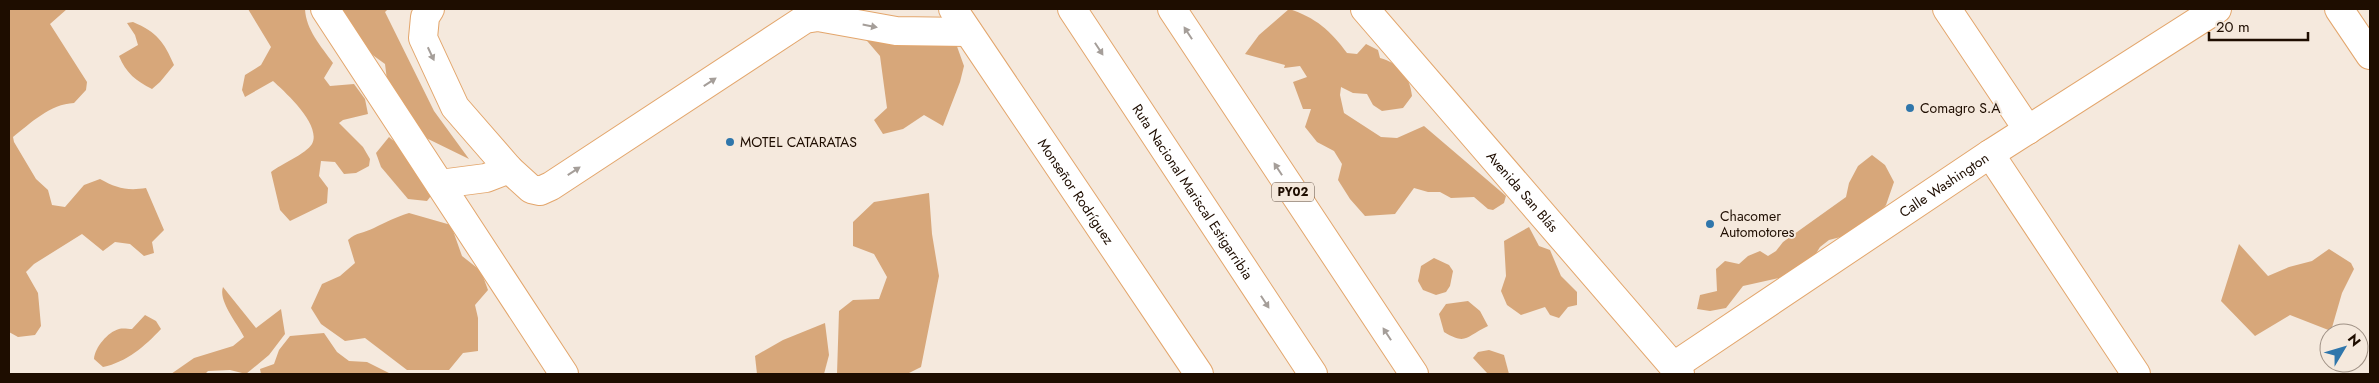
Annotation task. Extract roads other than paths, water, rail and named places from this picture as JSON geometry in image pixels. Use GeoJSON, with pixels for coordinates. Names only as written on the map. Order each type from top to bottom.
{"type":"FeatureCollection","features":[{"type":"Feature","properties":{"kind":"main road"},"geometry":{"type":"LineString","coordinates":[[325,9],[564,374]]}},
{"type":"Feature","properties":{"kind":"main road"},"geometry":{"type":"LineString","coordinates":[[430,9],[425,17],[423,38],[455,108],[509,169],[531,189],[540,191],[551,186],[805,19],[828,14],[896,31],[968,32]]}},
{"type":"Feature","properties":{"kind":"main road","name":"Monseñor Rodríguez"},"geometry":{"type":"LineString","coordinates":[[953,9],[1199,374]]}},
{"type":"Feature","properties":{"kind":"main road","name":"Ruta Nacional Mariscal Estigarribia"},"geometry":{"type":"LineString","coordinates":[[1072,9],[1313,374]]}},
{"type":"Feature","properties":{"kind":"main road","name":"PY02"},"geometry":{"type":"LineString","coordinates":[[1172,9],[1414,374]]}},
{"type":"Feature","properties":{"kind":"main road","name":"Avenida San Blás"},"geometry":{"type":"LineString","coordinates":[[1365,9],[1677,370]]}},
{"type":"Feature","properties":{"kind":"main road"},"geometry":{"type":"LineString","coordinates":[[1947,9],[2028,130]]}},
{"type":"Feature","properties":{"kind":"main road","name":"Calle Washington"},"geometry":{"type":"LineString","coordinates":[[1677,370],[1990,154],[2217,9]]}},
{"type":"Feature","properties":{"kind":"main road"},"geometry":{"type":"LineString","coordinates":[[2339,9],[2370,55]]}},
{"type":"Feature","properties":{"kind":"main road"},"geometry":{"type":"LineString","coordinates":[[1990,154],[2136,374]]}},
{"type":"Feature","properties":{"kind":"main road"},"geometry":{"type":"LineString","coordinates":[[440,184],[486,178],[509,169]]}},
{"type":"Feature","properties":{"kind":"place","name":"Comagro S.A"},"geometry":{"type":"Point","coordinates":[1910,108]}},
{"type":"Feature","properties":{"kind":"place","name":"MOTEL CATARATAS"},"geometry":{"type":"Point","coordinates":[730,142]}},
{"type":"Feature","properties":{"kind":"place","name":"Chacomer Automotores"},"geometry":{"type":"Point","coordinates":[1710,224]}}]}
